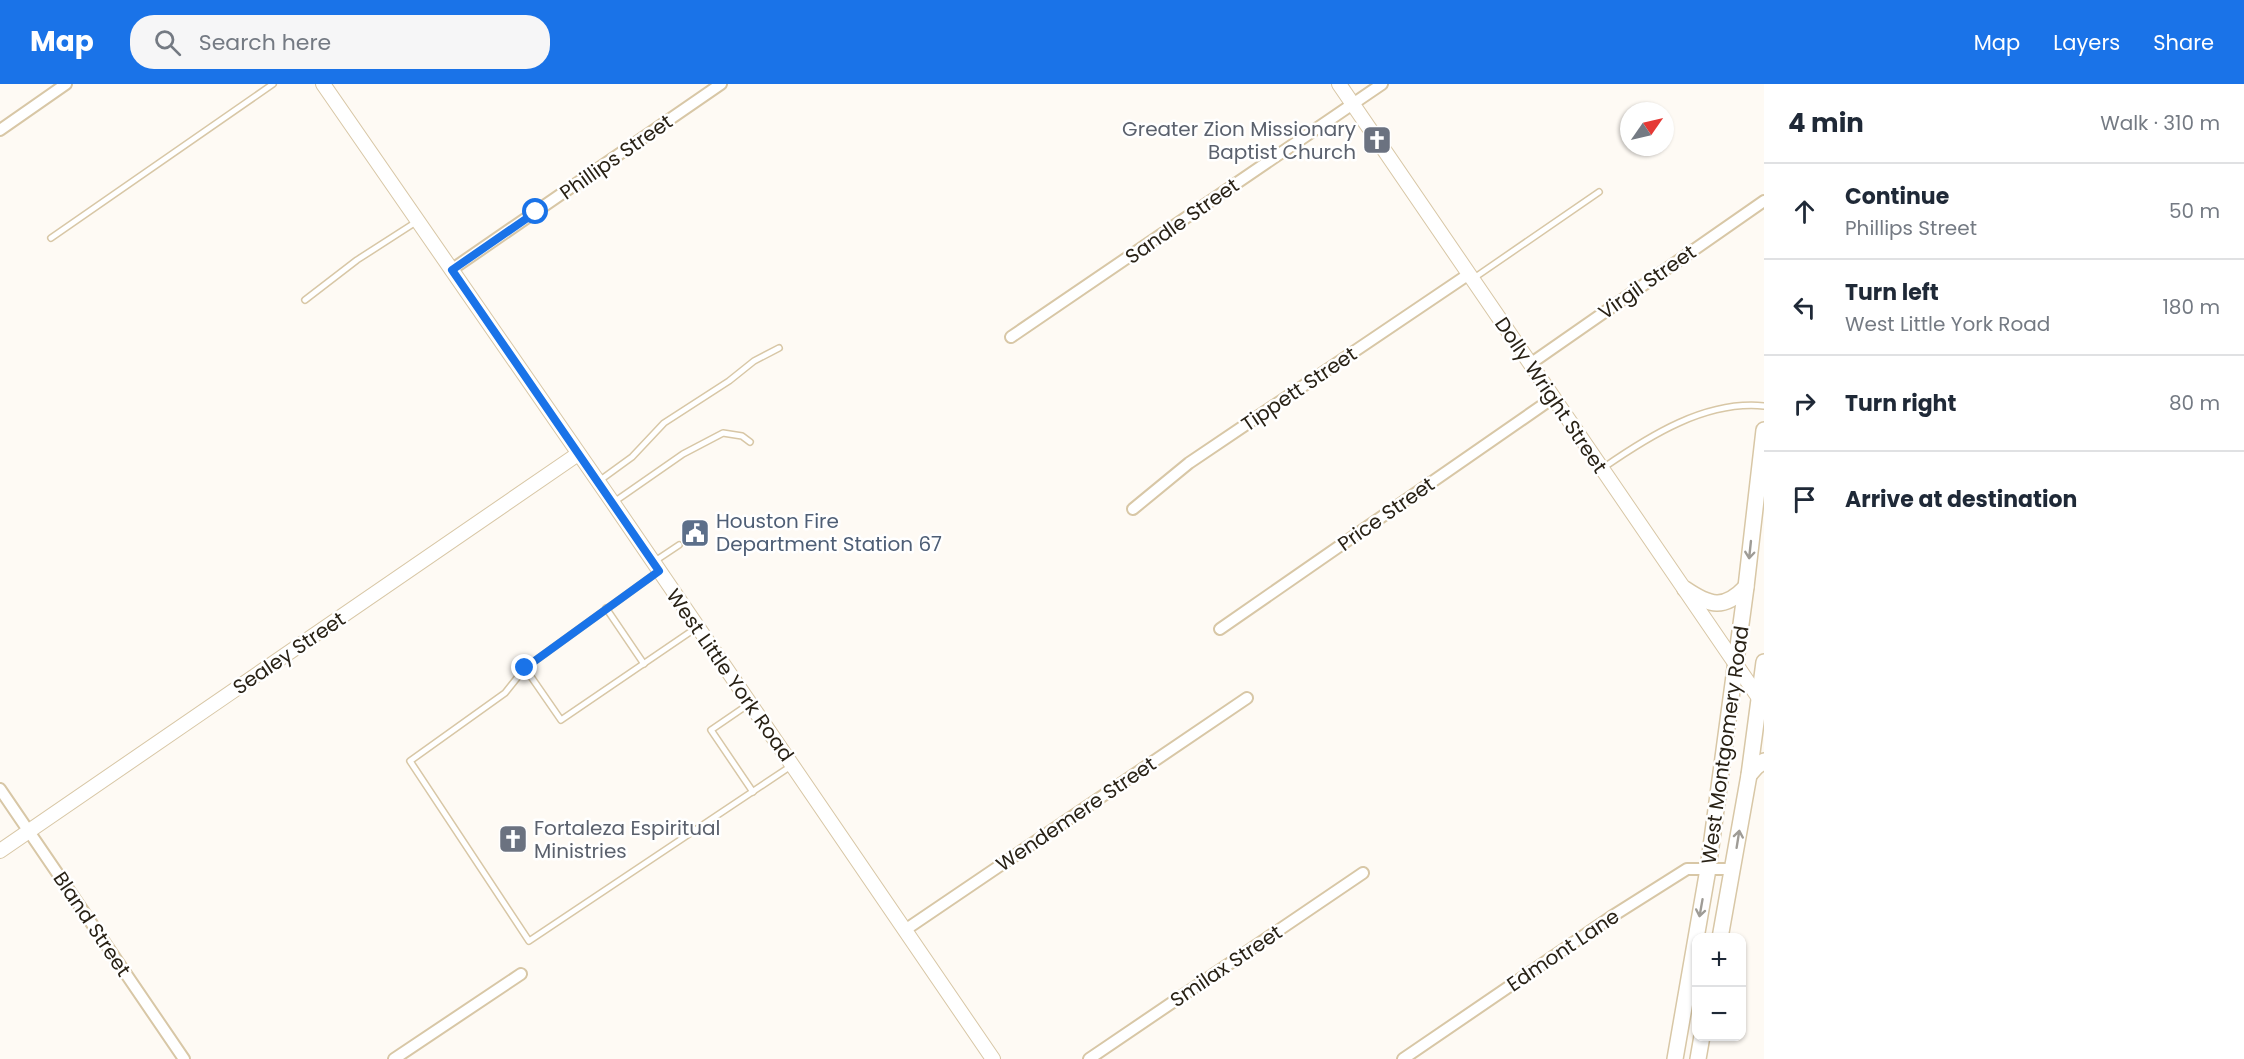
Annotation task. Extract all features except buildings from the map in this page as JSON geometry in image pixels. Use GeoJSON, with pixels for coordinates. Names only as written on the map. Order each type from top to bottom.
{"type":"FeatureCollection","features":[{"type":"Feature","properties":{"kind":"main road","name":"West Montgomery Road"},"geometry":{"type":"LineString","coordinates":[[1675,1059],[1708,869],[1746,587],[1764,430]]}},
{"type":"Feature","properties":{"kind":"main road"},"geometry":{"type":"LineString","coordinates":[[1685,589],[1712,603],[1723,603],[1735,598],[1746,587]]}},
{"type":"Feature","properties":{"kind":"main road","name":"West Montgomery Road"},"geometry":{"type":"LineString","coordinates":[[1721,933],[1762,702],[1764,667]]}},
{"type":"Feature","properties":{"kind":"main road"},"geometry":{"type":"LineString","coordinates":[[1749,775],[1764,761]]}},
{"type":"Feature","properties":{"kind":"main road"},"geometry":{"type":"LineString","coordinates":[[1698,1059],[1701,1041]]}},
{"type":"Feature","properties":{"kind":"street"},"geometry":{"type":"LineString","coordinates":[[0,130],[66,84]]}},
{"type":"Feature","properties":{"kind":"street","name":"West Little York Road"},"geometry":{"type":"LineString","coordinates":[[323,84],[993,1059]]}},
{"type":"Feature","properties":{"kind":"street","name":"Phillips Street"},"geometry":{"type":"LineString","coordinates":[[452,270],[721,84]]}},
{"type":"Feature","properties":{"kind":"street","name":"Dolly Wright Street"},"geometry":{"type":"LineString","coordinates":[[1339,84],[1762,702]]}},
{"type":"Feature","properties":{"kind":"street","name":"Sandle Street"},"geometry":{"type":"LineString","coordinates":[[1011,337],[1382,84]]}},
{"type":"Feature","properties":{"kind":"street","name":"Virgil Street"},"geometry":{"type":"LineString","coordinates":[[1530,364],[1764,201]]}},
{"type":"Feature","properties":{"kind":"street","name":"Tippett Street"},"geometry":{"type":"LineString","coordinates":[[1132,509],[1189,463],[1470,277]]}},
{"type":"Feature","properties":{"kind":"street","name":"Price Street"},"geometry":{"type":"LineString","coordinates":[[1220,629],[1553,398]]}},
{"type":"Feature","properties":{"kind":"street","name":"Sealey Street"},"geometry":{"type":"LineString","coordinates":[[0,851],[578,454]]}},
{"type":"Feature","properties":{"kind":"street","name":"Wendemere Street"},"geometry":{"type":"LineString","coordinates":[[905,930],[1247,698]]}},
{"type":"Feature","properties":{"kind":"street","name":"Bland Street"},"geometry":{"type":"LineString","coordinates":[[0,789],[184,1059]]}},
{"type":"Feature","properties":{"kind":"street","name":"Edmont Lane"},"geometry":{"type":"LineString","coordinates":[[1403,1059],[1687,868],[1733,869]]}},
{"type":"Feature","properties":{"kind":"street","name":"Smilax Street"},"geometry":{"type":"LineString","coordinates":[[1089,1059],[1363,873]]}},
{"type":"Feature","properties":{"kind":"street"},"geometry":{"type":"LineString","coordinates":[[394,1059],[521,974]]}},
{"type":"Feature","properties":{"kind":"lane"},"geometry":{"type":"LineString","coordinates":[[51,238],[273,84]]}},
{"type":"Feature","properties":{"kind":"lane"},"geometry":{"type":"LineString","coordinates":[[1470,277],[1599,192]]}},
{"type":"Feature","properties":{"kind":"lane"},"geometry":{"type":"LineString","coordinates":[[305,300],[357,260],[417,221]]}},
{"type":"Feature","properties":{"kind":"lane"},"geometry":{"type":"LineString","coordinates":[[597,482],[632,458],[664,423],[729,381],[754,361],[779,348]]}},
{"type":"Feature","properties":{"kind":"lane"},"geometry":{"type":"LineString","coordinates":[[1602,469],[1664,429],[1743,404],[1764,406]]}},
{"type":"Feature","properties":{"kind":"lane"},"geometry":{"type":"LineString","coordinates":[[613,503],[683,454],[723,433],[742,436],[750,442]]}},
{"type":"Feature","properties":{"kind":"lane"},"geometry":{"type":"LineString","coordinates":[[679,545],[606,608],[525,668],[506,693],[410,761],[530,940],[792,764]]}},
{"type":"Feature","properties":{"kind":"lane"},"geometry":{"type":"LineString","coordinates":[[606,608],[644,664]]}},
{"type":"Feature","properties":{"kind":"lane"},"geometry":{"type":"LineString","coordinates":[[525,668],[561,720],[697,627]]}},
{"type":"Feature","properties":{"kind":"lane"},"geometry":{"type":"LineString","coordinates":[[750,703],[711,730],[753,792]]}},
{"type":"Feature","properties":{"kind":"place","name":"Greater Zion Missionary Baptist Church"},"geometry":{"type":"Point","coordinates":[1377,140]}},
{"type":"Feature","properties":{"kind":"place","name":"Houston Fire Department Station 67"},"geometry":{"type":"Point","coordinates":[695,533]}},
{"type":"Feature","properties":{"kind":"place","name":"Fortaleza Espiritual Ministries"},"geometry":{"type":"Point","coordinates":[513,839]}},
{"type":"Feature","properties":{"kind":"route"},"geometry":{"type":"LineString","coordinates":[[525,668],[659,571],[452,270],[536,212]]}}]}
